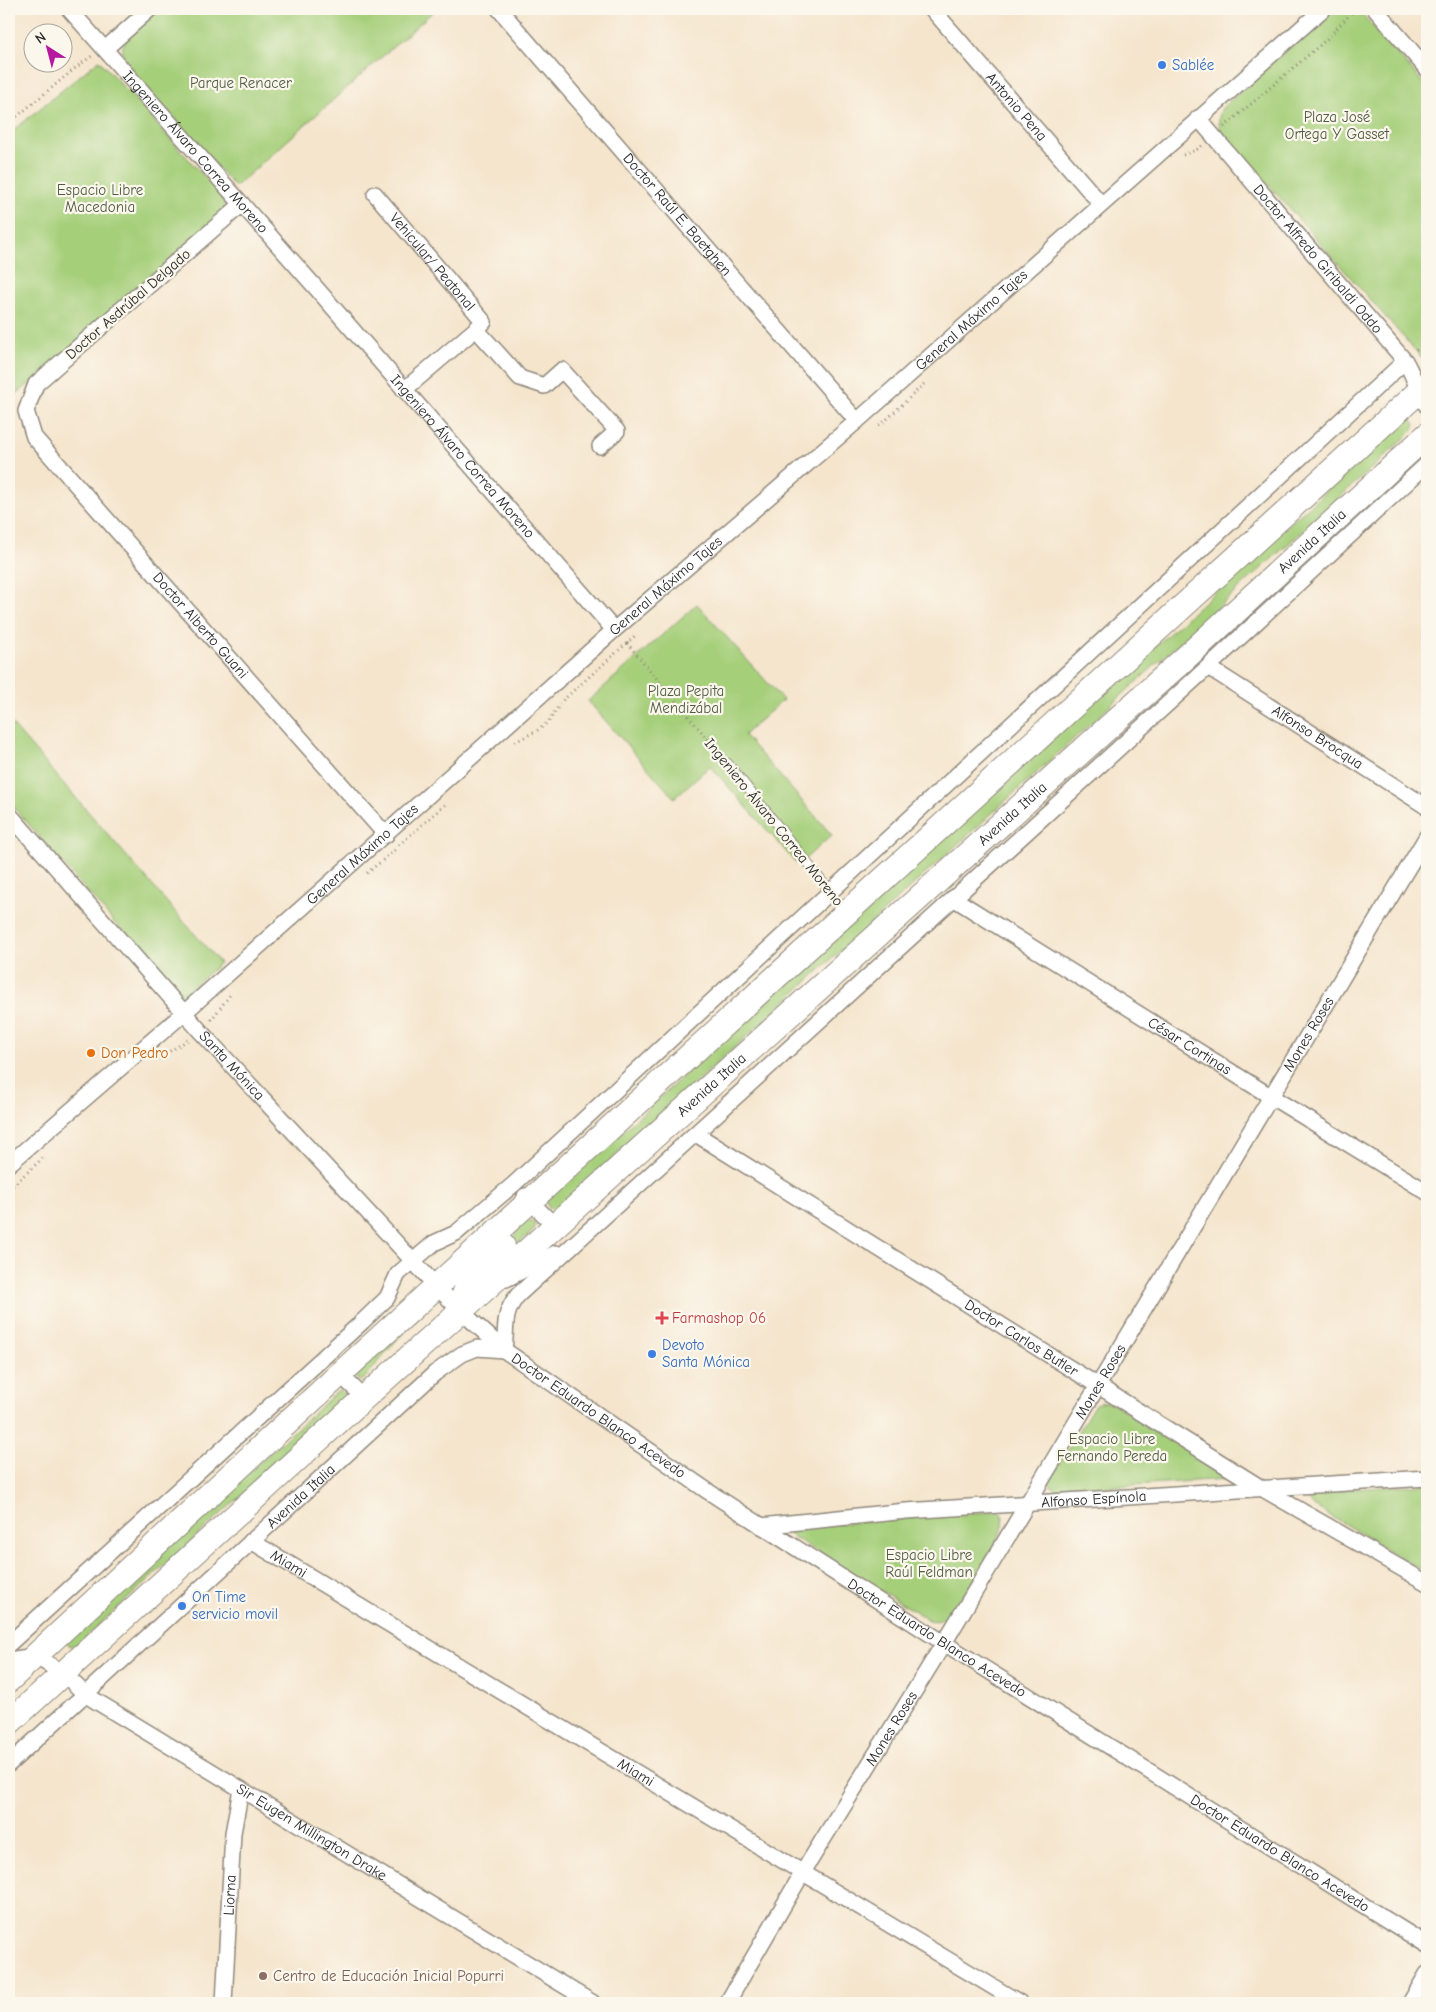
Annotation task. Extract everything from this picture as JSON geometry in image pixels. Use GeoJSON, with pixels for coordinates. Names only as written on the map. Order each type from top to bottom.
{"type":"FeatureCollection","features":[{"type":"Feature","properties":{"kind":"main road"},"geometry":{"type":"LineString","coordinates":[[9,1680],[340,1374],[847,913],[1424,394]]}},
{"type":"Feature","properties":{"kind":"main road","name":"Avenida Italia"},"geometry":{"type":"LineString","coordinates":[[9,1723],[364,1398],[1179,663],[1427,435]]}},
{"type":"Feature","properties":{"kind":"main road"},"geometry":{"type":"LineString","coordinates":[[461,1311],[462,1301],[470,1282],[508,1241],[526,1218],[531,1210],[531,1202]]}},
{"type":"Feature","properties":{"kind":"main road"},"geometry":{"type":"LineString","coordinates":[[364,1398],[431,1313],[436,1302],[437,1287]]}},
{"type":"Feature","properties":{"kind":"street","name":"Ingeniero Álvaro Correa Moreno"},"geometry":{"type":"LineString","coordinates":[[69,9],[317,289],[614,630]]}},
{"type":"Feature","properties":{"kind":"street"},"geometry":{"type":"LineString","coordinates":[[105,49],[150,9]]}},
{"type":"Feature","properties":{"kind":"street","name":"Doctor Raúl E. Baetghen"},"geometry":{"type":"LineString","coordinates":[[500,9],[857,421]]}},
{"type":"Feature","properties":{"kind":"street","name":"Antonio Pena"},"geometry":{"type":"LineString","coordinates":[[932,9],[1101,204]]}},
{"type":"Feature","properties":{"kind":"street","name":"General Máximo Tajes"},"geometry":{"type":"LineString","coordinates":[[9,1164],[386,835],[614,630],[857,421],[1322,9]]}},
{"type":"Feature","properties":{"kind":"street"},"geometry":{"type":"LineString","coordinates":[[1375,9],[1427,69]]}},
{"type":"Feature","properties":{"kind":"street","name":"Doctor Alfredo Giribaldi Oddo"},"geometry":{"type":"LineString","coordinates":[[1198,118],[1212,137],[1404,361],[1424,394]]}},
{"type":"Feature","properties":{"kind":"street","name":"Vehicular/ Peatonal"},"geometry":{"type":"LineString","coordinates":[[375,194],[484,322],[404,390]]}},
{"type":"Feature","properties":{"kind":"street","name":"Doctor Asdrúbal Delgado"},"geometry":{"type":"LineString","coordinates":[[26,411],[36,384],[242,204]]}},
{"type":"Feature","properties":{"kind":"street","name":"Vehicular/ Peatonal"},"geometry":{"type":"LineString","coordinates":[[476,329],[520,378],[544,386],[562,370],[617,431],[600,446]]}},
{"type":"Feature","properties":{"kind":"street"},"geometry":{"type":"LineString","coordinates":[[9,1644],[362,1322],[387,1298],[398,1274],[412,1261],[434,1243],[456,1233],[514,1184],[1404,361]]}},
{"type":"Feature","properties":{"kind":"street","name":"Doctor Alberto Guani"},"geometry":{"type":"LineString","coordinates":[[26,411],[34,437],[386,835]]}},
{"type":"Feature","properties":{"kind":"street","name":"Avenida Italia"},"geometry":{"type":"LineString","coordinates":[[9,1764],[435,1373],[462,1354],[477,1348],[504,1350],[506,1315],[510,1304],[518,1295],[1208,667],[1427,464]]}},
{"type":"Feature","properties":{"kind":"street","name":"Alfonso Brocqua"},"geometry":{"type":"LineString","coordinates":[[1208,667],[1427,807]]}},
{"type":"Feature","properties":{"kind":"street","name":"Santa Mónica"},"geometry":{"type":"LineString","coordinates":[[9,814],[201,1032],[412,1261],[461,1311]]}},
{"type":"Feature","properties":{"kind":"street","name":"Mones Roses"},"geometry":{"type":"LineString","coordinates":[[727,2003],[803,1872],[944,1643],[1427,836]]}},
{"type":"Feature","properties":{"kind":"street","name":"Ingeniero Álvaro Correa Moreno"},"geometry":{"type":"LineString","coordinates":[[831,892],[847,913]]}},
{"type":"Feature","properties":{"kind":"street","name":"César Cortinas"},"geometry":{"type":"LineString","coordinates":[[954,898],[1427,1192]]}},
{"type":"Feature","properties":{"kind":"street"},"geometry":{"type":"LineString","coordinates":[[584,1119],[602,1137]]}},
{"type":"Feature","properties":{"kind":"street","name":"Doctor Carlos Butler"},"geometry":{"type":"LineString","coordinates":[[696,1134],[1263,1488],[1427,1583]]}},
{"type":"Feature","properties":{"kind":"street"},"geometry":{"type":"LineString","coordinates":[[514,1184],[555,1226]]}},
{"type":"Feature","properties":{"kind":"street"},"geometry":{"type":"LineString","coordinates":[[594,1190],[613,1210]]}},
{"type":"Feature","properties":{"kind":"street","name":"Avenida Italia"},"geometry":{"type":"LineString","coordinates":[[484,1290],[576,1244]]}},
{"type":"Feature","properties":{"kind":"street","name":"Doctor Eduardo Blanco Acevedo"},"geometry":{"type":"LineString","coordinates":[[461,1311],[504,1350],[709,1492],[944,1643],[1427,1945]]}},
{"type":"Feature","properties":{"kind":"street"},"geometry":{"type":"LineString","coordinates":[[340,1374],[364,1398]]}},
{"type":"Feature","properties":{"kind":"street","name":"Alfonso Espínola"},"geometry":{"type":"LineString","coordinates":[[761,1526],[906,1511],[1427,1478]]}},
{"type":"Feature","properties":{"kind":"street","name":"Miami"},"geometry":{"type":"LineString","coordinates":[[251,1541],[1020,2003]]}},
{"type":"Feature","properties":{"kind":"street"},"geometry":{"type":"LineString","coordinates":[[9,1660],[35,1656]]}},
{"type":"Feature","properties":{"kind":"street","name":"Sir Eugen Millington Drake"},"geometry":{"type":"LineString","coordinates":[[35,1656],[63,1673],[86,1695],[593,2003]]}},
{"type":"Feature","properties":{"kind":"street","name":"Liorna"},"geometry":{"type":"LineString","coordinates":[[224,2003],[233,1834],[240,1789]]}},
{"type":"Feature","properties":{"kind":"street"},"geometry":{"type":"LineString","coordinates":[[1410,2003],[1427,1974]]}},
{"type":"Feature","properties":{"kind":"lane","name":"Ingeniero Álvaro Correa Moreno"},"geometry":{"type":"LineString","coordinates":[[728,763],[831,892]]}},
{"type":"Feature","properties":{"kind":"path"},"geometry":{"type":"LineString","coordinates":[[1176,160],[1196,150],[1212,137],[1326,40],[1355,9]]}},
{"type":"Feature","properties":{"kind":"path"},"geometry":{"type":"LineString","coordinates":[[9,123],[78,66],[105,49]]}},
{"type":"Feature","properties":{"kind":"path"},"geometry":{"type":"LineString","coordinates":[[877,426],[923,387],[928,379]]}},
{"type":"Feature","properties":{"kind":"path","name":"Ingeniero Álvaro Correa Moreno"},"geometry":{"type":"LineString","coordinates":[[614,630],[728,763]]}},
{"type":"Feature","properties":{"kind":"path"},"geometry":{"type":"LineString","coordinates":[[509,747],[516,740],[540,729],[549,721],[562,700],[641,630]]}},
{"type":"Feature","properties":{"kind":"path"},"geometry":{"type":"LineString","coordinates":[[362,878],[450,800]]}},
{"type":"Feature","properties":{"kind":"path"},"geometry":{"type":"LineString","coordinates":[[127,1062],[160,1058],[201,1032],[233,992]]}},
{"type":"Feature","properties":{"kind":"green space","name":"Parque Renacer"},"geometry":{"type":"Polygon","coordinates":[[[160,9],[436,9],[235,187],[128,66],[125,59],[123,46],[125,41],[139,26],[160,9]]]}},
{"type":"Feature","properties":{"kind":"green space","name":"Plaza José Ortega Y Gasset"},"geometry":{"type":"Polygon","coordinates":[[[1336,9],[1355,9],[1361,13],[1427,87],[1427,359],[1421,357],[1231,143],[1220,127],[1219,118],[1222,108],[1323,18],[1336,9]]]}},
{"type":"Feature","properties":{"kind":"green space","name":"Espacio Libre Macedonia"},"geometry":{"type":"Polygon","coordinates":[[[99,60],[220,194],[225,206],[223,214],[35,380],[9,399],[9,134],[99,60]]]}},
{"type":"Feature","properties":{"kind":"green space"},"geometry":{"type":"Polygon","coordinates":[[[1406,418],[1411,419],[1415,424],[1413,430],[1408,435],[559,1207],[554,1210],[548,1207],[546,1201],[1406,418]]]}},
{"type":"Feature","properties":{"kind":"green space","name":"Plaza Pepita Mendizábal"},"geometry":{"type":"Polygon","coordinates":[[[697,604],[783,700],[744,735],[832,835],[798,865],[710,766],[674,798],[588,701],[697,604]]]}},
{"type":"Feature","properties":{"kind":"green space"},"geometry":{"type":"Polygon","coordinates":[[[9,721],[220,963],[180,998],[9,802],[9,721]]]}},
{"type":"Feature","properties":{"kind":"green space"},"geometry":{"type":"Polygon","coordinates":[[[527,1219],[534,1223],[533,1231],[482,1276],[527,1219]]]}},
{"type":"Feature","properties":{"kind":"green space"},"geometry":{"type":"Polygon","coordinates":[[[425,1309],[366,1377],[360,1381],[357,1379],[355,1376],[425,1309]]]}},
{"type":"Feature","properties":{"kind":"green space"},"geometry":{"type":"Polygon","coordinates":[[[339,1390],[346,1397],[344,1402],[78,1644],[70,1646],[65,1640],[339,1390]]]}},
{"type":"Feature","properties":{"kind":"green space","name":"Espacio Libre Fernando Pereda"},"geometry":{"type":"Polygon","coordinates":[[[1106,1402],[1115,1405],[1227,1469],[1231,1475],[1226,1479],[1056,1490],[1048,1483],[1095,1404],[1106,1402]]]}},
{"type":"Feature","properties":{"kind":"green space"},"geometry":{"type":"Polygon","coordinates":[[[1427,1484],[1427,1573],[1314,1506],[1308,1497],[1310,1492],[1427,1484]]]}},
{"type":"Feature","properties":{"kind":"green space","name":"Espacio Libre Raúl Feldman"},"geometry":{"type":"Polygon","coordinates":[[[999,1511],[1003,1518],[1003,1527],[979,1573],[957,1608],[951,1614],[938,1621],[929,1620],[787,1533],[790,1530],[822,1525],[999,1511]]]}},
{"type":"Feature","properties":{"kind":"place","name":"Sablée"},"geometry":{"type":"Point","coordinates":[1162,65]}},
{"type":"Feature","properties":{"kind":"place","name":"Don Pedro"},"geometry":{"type":"Point","coordinates":[91,1053]}},
{"type":"Feature","properties":{"kind":"place","name":"Farmashop 06"},"geometry":{"type":"Point","coordinates":[662,1318]}},
{"type":"Feature","properties":{"kind":"place","name":"Devoto Santa Mónica"},"geometry":{"type":"Point","coordinates":[652,1354]}},
{"type":"Feature","properties":{"kind":"place","name":"On Time servicio movil"},"geometry":{"type":"Point","coordinates":[182,1606]}},
{"type":"Feature","properties":{"kind":"place","name":"Centro de Educación Inicial Popurri"},"geometry":{"type":"Point","coordinates":[263,1976]}}]}
